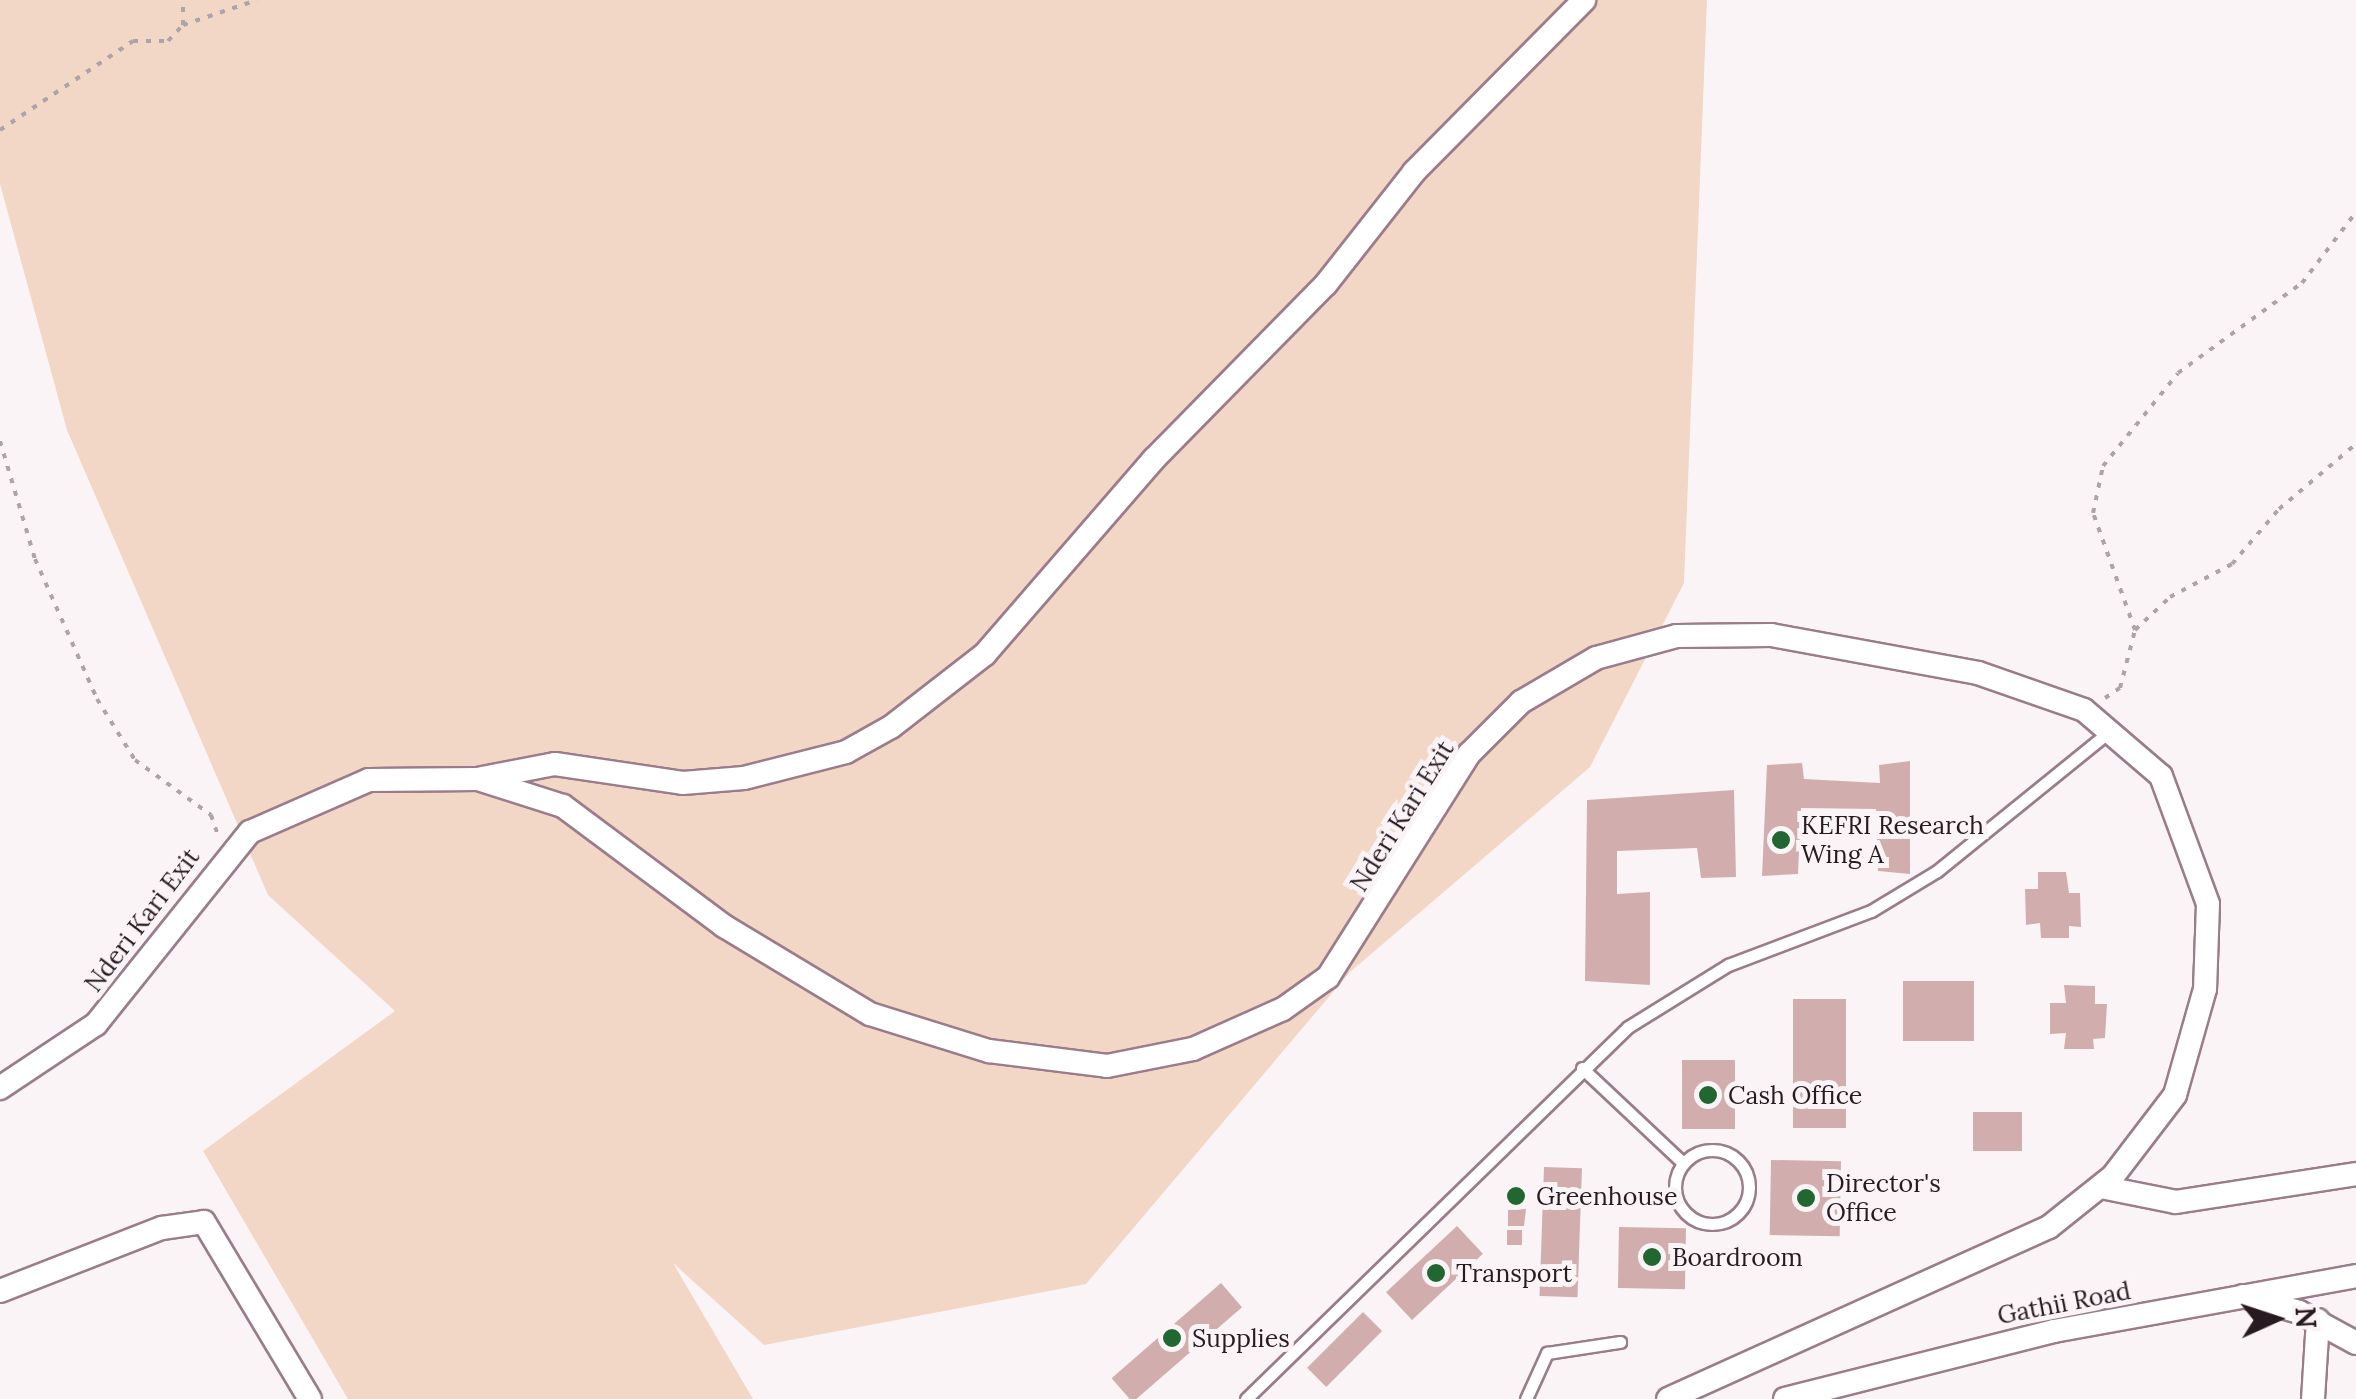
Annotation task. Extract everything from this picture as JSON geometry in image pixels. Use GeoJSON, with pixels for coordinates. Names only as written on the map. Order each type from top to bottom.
{"type":"FeatureCollection","features":[{"type":"Feature","properties":{"kind":"street"},"geometry":{"type":"LineString","coordinates":[[478,779],[556,764],[683,782],[744,778],[831,757],[891,727],[985,654],[1154,459],[1326,284],[1414,172],[1584,0]]}},
{"type":"Feature","properties":{"kind":"street","name":"Nderi Kari Exit"},"geometry":{"type":"LineString","coordinates":[[0,1088],[96,1024],[215,866],[250,832],[344,786],[399,776],[478,779],[563,806],[605,831],[724,926],[870,1014],[989,1051],[1106,1066],[1193,1049],[1284,1008],[1328,976],[1469,754],[1521,702],[1612,653],[1678,636],[1772,635],[1978,673],[2084,710],[2140,751],[2178,809],[2208,904],[2208,944],[2186,1070],[2101,1187],[2014,1244],[1668,1399]]}},
{"type":"Feature","properties":{"kind":"street"},"geometry":{"type":"LineString","coordinates":[[2101,1187],[2176,1202],[2356,1174]]}},
{"type":"Feature","properties":{"kind":"street"},"geometry":{"type":"LineString","coordinates":[[0,1291],[162,1228],[204,1222],[310,1399]]}},
{"type":"Feature","properties":{"kind":"street","name":"Gathii Road"},"geometry":{"type":"LineString","coordinates":[[1786,1399],[2235,1294],[2356,1276]]}},
{"type":"Feature","properties":{"kind":"street"},"geometry":{"type":"LineString","coordinates":[[2235,1294],[2318,1320],[2356,1343]]}},
{"type":"Feature","properties":{"kind":"street"},"geometry":{"type":"LineString","coordinates":[[2313,1399],[2318,1320]]}},
{"type":"Feature","properties":{"kind":"lane"},"geometry":{"type":"LineString","coordinates":[[1246,1399],[1582,1068],[1728,965],[1871,911],[1937,870],[2110,730]]}},
{"type":"Feature","properties":{"kind":"lane"},"geometry":{"type":"LineString","coordinates":[[1582,1068],[1684,1163]]}},
{"type":"Feature","properties":{"kind":"lane"},"geometry":{"type":"LineString","coordinates":[[1706,1150],[1730,1155],[1746,1175],[1739,1212],[1718,1224],[1693,1219],[1677,1199],[1684,1163],[1706,1150]]}},
{"type":"Feature","properties":{"kind":"lane"},"geometry":{"type":"LineString","coordinates":[[1526,1399],[1547,1352],[1620,1342]]}},
{"type":"Feature","properties":{"kind":"path"},"geometry":{"type":"LineString","coordinates":[[183,0],[184,24]]}},
{"type":"Feature","properties":{"kind":"path"},"geometry":{"type":"LineString","coordinates":[[0,130],[133,40],[168,42],[184,24],[257,0]]}},
{"type":"Feature","properties":{"kind":"path"},"geometry":{"type":"LineString","coordinates":[[2135,630],[2093,513],[2103,466],[2178,373],[2302,283],[2356,212]]}},
{"type":"Feature","properties":{"kind":"path"},"geometry":{"type":"LineString","coordinates":[[0,441],[35,558],[96,699],[151,777],[211,816],[215,866]]}},
{"type":"Feature","properties":{"kind":"path"},"geometry":{"type":"LineString","coordinates":[[2084,710],[2120,688],[2135,630],[2170,597],[2232,564],[2278,509],[2356,444]]}},
{"type":"Feature","properties":{"kind":"shaded area"},"geometry":{"type":"Polygon","coordinates":[[[0,0],[1707,0],[1684,583],[1590,767],[1350,972],[1086,1284],[764,1345],[673,1263],[753,1399],[348,1399],[203,1151],[395,1011],[268,895],[67,430],[0,184],[0,0]]]}},
{"type":"Feature","properties":{"kind":"building","name":"KEFRI Research Wing A"},"geometry":{"type":"Polygon","coordinates":[[[1910,761],[1910,874],[1878,871],[1876,809],[1801,808],[1798,874],[1762,876],[1767,765],[1802,763],[1804,779],[1880,783],[1879,765],[1910,761]]]}},
{"type":"Feature","properties":{"kind":"building"},"geometry":{"type":"Polygon","coordinates":[[[1734,790],[1736,877],[1701,878],[1697,848],[1617,851],[1617,894],[1650,892],[1650,985],[1585,981],[1587,800],[1734,790]]]}},
{"type":"Feature","properties":{"kind":"building"},"geometry":{"type":"Polygon","coordinates":[[[2038,872],[2066,872],[2069,893],[2080,893],[2081,927],[2069,926],[2069,938],[2041,938],[2040,923],[2026,925],[2025,889],[2038,889],[2038,872]]]}},
{"type":"Feature","properties":{"kind":"building"},"geometry":{"type":"Polygon","coordinates":[[[1903,981],[1974,981],[1974,1041],[1903,1041],[1903,981]]]}},
{"type":"Feature","properties":{"kind":"building"},"geometry":{"type":"Polygon","coordinates":[[[2064,985],[2095,986],[2095,1004],[2107,1004],[2105,1038],[2093,1039],[2094,1049],[2064,1049],[2066,1033],[2050,1034],[2050,1003],[2066,1003],[2064,985]]]}},
{"type":"Feature","properties":{"kind":"building"},"geometry":{"type":"Polygon","coordinates":[[[1793,999],[1846,999],[1846,1128],[1793,1128],[1793,999]]]}},
{"type":"Feature","properties":{"kind":"building","name":"Cash Office"},"geometry":{"type":"Polygon","coordinates":[[[1682,1060],[1735,1060],[1735,1129],[1682,1129],[1682,1060]]]}},
{"type":"Feature","properties":{"kind":"building"},"geometry":{"type":"Polygon","coordinates":[[[1973,1112],[2022,1112],[2022,1151],[1973,1151],[1973,1112]]]}},
{"type":"Feature","properties":{"kind":"building","name":"Director's Office"},"geometry":{"type":"Polygon","coordinates":[[[1771,1160],[1841,1161],[1840,1236],[1770,1235],[1771,1160]]]}},
{"type":"Feature","properties":{"kind":"building"},"geometry":{"type":"Polygon","coordinates":[[[1544,1167],[1582,1168],[1577,1297],[1539,1296],[1544,1167]]]}},
{"type":"Feature","properties":{"kind":"building","name":"Greenhouse"},"geometry":{"type":"Polygon","coordinates":[[[1506,1188],[1524,1188],[1524,1201],[1506,1201],[1506,1188]]]}},
{"type":"Feature","properties":{"kind":"building"},"geometry":{"type":"Polygon","coordinates":[[[1526,1209],[1524,1226],[1508,1226],[1508,1210],[1526,1209]]]}},
{"type":"Feature","properties":{"kind":"building","name":"Transport"},"geometry":{"type":"Polygon","coordinates":[[[1457,1226],[1483,1254],[1412,1320],[1386,1292],[1457,1226]]]}},
{"type":"Feature","properties":{"kind":"building","name":"Boardroom"},"geometry":{"type":"Polygon","coordinates":[[[1619,1227],[1686,1228],[1685,1289],[1618,1288],[1619,1227]]]}},
{"type":"Feature","properties":{"kind":"building"},"geometry":{"type":"Polygon","coordinates":[[[1507,1230],[1522,1230],[1522,1245],[1507,1245],[1507,1230]]]}},
{"type":"Feature","properties":{"kind":"building","name":"Supplies"},"geometry":{"type":"Polygon","coordinates":[[[1221,1283],[1242,1307],[1136,1399],[1130,1399],[1112,1378],[1221,1283]]]}},
{"type":"Feature","properties":{"kind":"building"},"geometry":{"type":"Polygon","coordinates":[[[1363,1312],[1382,1331],[1326,1387],[1307,1368],[1363,1312]]]}},
{"type":"Feature","properties":{"kind":"place","name":"KEFRI Research Wing A"},"geometry":{"type":"Point","coordinates":[1781,840]}},
{"type":"Feature","properties":{"kind":"place","name":"Cash Office"},"geometry":{"type":"Point","coordinates":[1708,1095]}},
{"type":"Feature","properties":{"kind":"place","name":"Greenhouse"},"geometry":{"type":"Point","coordinates":[1516,1196]}},
{"type":"Feature","properties":{"kind":"place","name":"Director's Office"},"geometry":{"type":"Point","coordinates":[1806,1198]}},
{"type":"Feature","properties":{"kind":"place","name":"Boardroom"},"geometry":{"type":"Point","coordinates":[1652,1257]}},
{"type":"Feature","properties":{"kind":"place","name":"Transport"},"geometry":{"type":"Point","coordinates":[1436,1273]}},
{"type":"Feature","properties":{"kind":"place","name":"Supplies"},"geometry":{"type":"Point","coordinates":[1172,1338]}}]}
